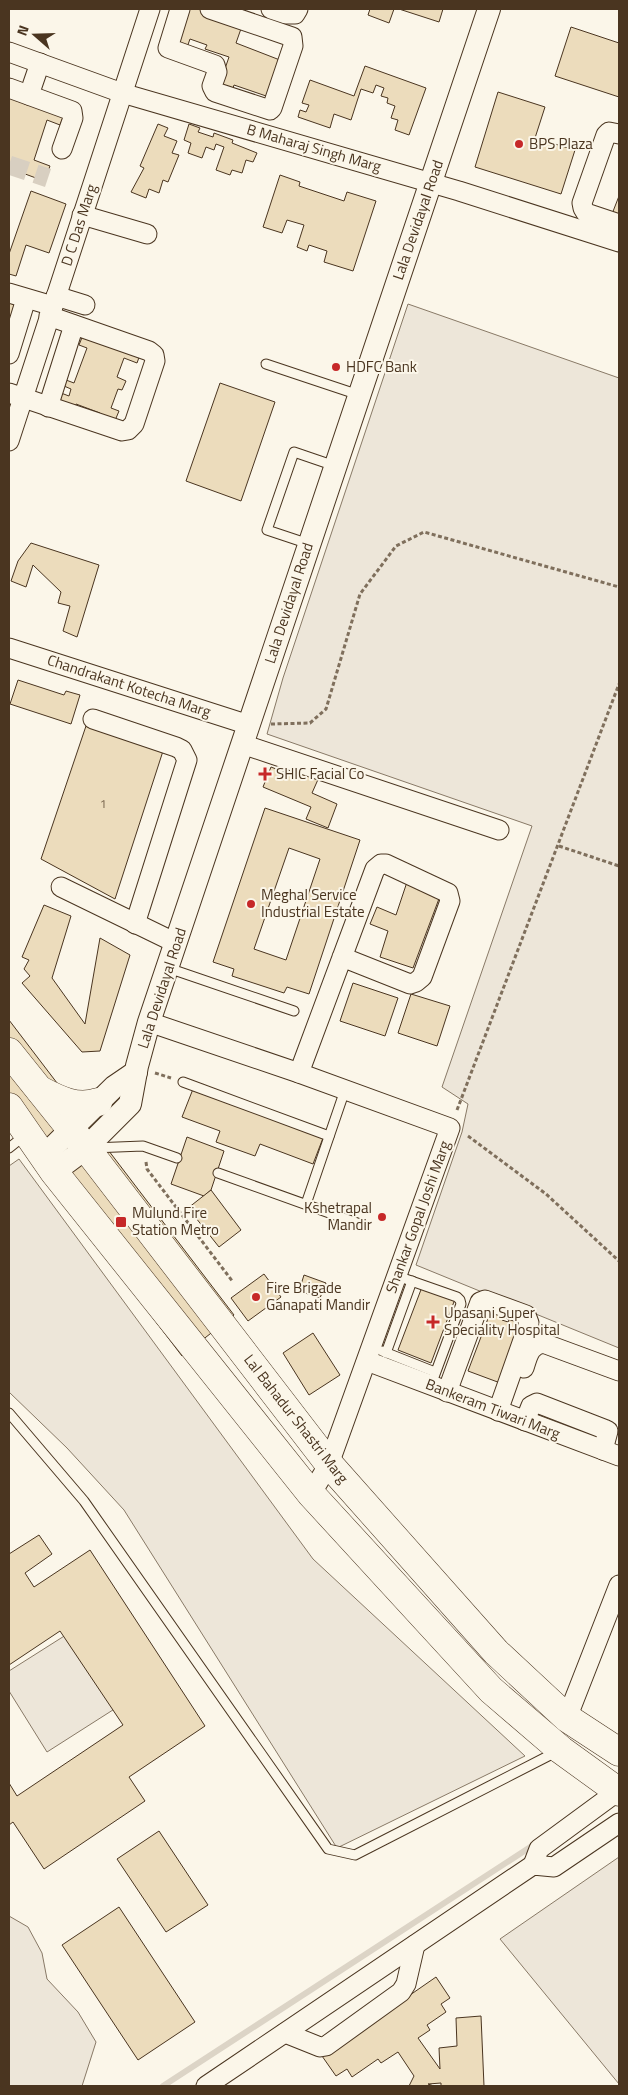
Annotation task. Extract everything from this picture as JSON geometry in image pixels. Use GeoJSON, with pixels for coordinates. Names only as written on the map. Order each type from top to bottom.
{"type":"FeatureCollection","features":[{"type":"Feature","properties":{"kind":"main road","name":"Lal Bahadur Shastri Marg"},"geometry":{"type":"LineString","coordinates":[[9,1052],[78,1138],[329,1464],[496,1652],[567,1718],[619,1752]]}},
{"type":"Feature","properties":{"kind":"main road"},"geometry":{"type":"LineString","coordinates":[[39,1089],[58,1099],[75,1104],[88,1105],[98,1102]]}},
{"type":"Feature","properties":{"kind":"main road"},"geometry":{"type":"LineString","coordinates":[[9,1107],[19,1141],[49,1164],[311,1494],[491,1690],[561,1750],[619,1791]]}},
{"type":"Feature","properties":{"kind":"street","name":"D C Das Marg"},"geometry":{"type":"LineString","coordinates":[[9,441],[16,396],[52,306],[150,9]]}},
{"type":"Feature","properties":{"kind":"street"},"geometry":{"type":"LineString","coordinates":[[180,9],[168,48],[215,65],[217,72],[212,86],[215,92],[270,110],[293,46],[292,37],[210,9]]}},
{"type":"Feature","properties":{"kind":"street"},"geometry":{"type":"LineString","coordinates":[[271,9],[291,15],[295,14],[298,9]]}},
{"type":"Feature","properties":{"kind":"street","name":"Lala Devidayal Road"},"geometry":{"type":"LineString","coordinates":[[49,1164],[78,1138],[130,1104],[136,1069],[150,1022],[489,9]]}},
{"type":"Feature","properties":{"kind":"street","name":"B Maharaj Singh Marg"},"geometry":{"type":"LineString","coordinates":[[9,52],[122,93],[431,183],[613,231]]}},
{"type":"Feature","properties":{"kind":"street"},"geometry":{"type":"LineString","coordinates":[[29,95],[40,63]]}},
{"type":"Feature","properties":{"kind":"street"},"geometry":{"type":"LineString","coordinates":[[9,88],[72,110],[73,118],[62,149]]}},
{"type":"Feature","properties":{"kind":"street"},"geometry":{"type":"LineString","coordinates":[[613,231],[586,213],[582,203],[608,132],[619,134]]}},
{"type":"Feature","properties":{"kind":"street"},"geometry":{"type":"LineString","coordinates":[[82,215],[146,234]]}},
{"type":"Feature","properties":{"kind":"street"},"geometry":{"type":"LineString","coordinates":[[9,354],[18,296],[52,306],[85,305]]}},
{"type":"Feature","properties":{"kind":"street"},"geometry":{"type":"LineString","coordinates":[[16,396],[122,431],[128,430],[134,424],[155,361],[154,355],[149,351],[74,325],[52,306]]}},
{"type":"Feature","properties":{"kind":"street"},"geometry":{"type":"LineString","coordinates":[[48,407],[74,325]]}},
{"type":"Feature","properties":{"kind":"street","name":"Chandrakant Kotecha Marg"},"geometry":{"type":"LineString","coordinates":[[9,648],[499,830]]}},
{"type":"Feature","properties":{"kind":"street"},"geometry":{"type":"LineString","coordinates":[[93,720],[182,750],[187,760],[187,766],[135,924]]}},
{"type":"Feature","properties":{"kind":"street"},"geometry":{"type":"LineString","coordinates":[[299,1073],[342,958],[376,869],[381,864],[386,864],[448,892],[450,901],[422,977],[416,982],[410,984],[342,958]]}},
{"type":"Feature","properties":{"kind":"street"},"geometry":{"type":"LineString","coordinates":[[61,888],[176,943]]}},
{"type":"Feature","properties":{"kind":"street","name":"Shankar Gopal Joshi Marg"},"geometry":{"type":"LineString","coordinates":[[150,1022],[299,1073],[450,1128],[405,1278],[378,1355],[329,1464],[311,1494]]}},
{"type":"Feature","properties":{"kind":"street"},"geometry":{"type":"LineString","coordinates":[[78,1138],[98,1102],[114,1086],[136,1069]]}},
{"type":"Feature","properties":{"kind":"street"},"geometry":{"type":"LineString","coordinates":[[441,1383],[480,1302],[485,1300],[526,1315],[529,1322],[512,1412]]}},
{"type":"Feature","properties":{"kind":"street"},"geometry":{"type":"LineString","coordinates":[[512,1412],[529,1354],[537,1345],[543,1343],[619,1371]]}},
{"type":"Feature","properties":{"kind":"street","name":"Bankeram Tiwari Marg"},"geometry":{"type":"LineString","coordinates":[[378,1355],[512,1412],[612,1450]]}},
{"type":"Feature","properties":{"kind":"street"},"geometry":{"type":"LineString","coordinates":[[567,1718],[619,1585]]}},
{"type":"Feature","properties":{"kind":"street"},"geometry":{"type":"LineString","coordinates":[[534,1866],[539,1849],[619,1791]]}},
{"type":"Feature","properties":{"kind":"street"},"geometry":{"type":"LineString","coordinates":[[206,2086],[534,1866],[554,1867],[619,1823]]}},
{"type":"Feature","properties":{"kind":"street"},"geometry":{"type":"LineString","coordinates":[[285,2033],[320,2047],[326,2046],[401,1992],[406,1984],[415,1945]]}},
{"type":"Feature","properties":{"kind":"lane"},"geometry":{"type":"LineString","coordinates":[[266,364],[359,395]]}},
{"type":"Feature","properties":{"kind":"lane"},"geometry":{"type":"LineString","coordinates":[[309,544],[267,530],[294,452],[335,466]]}},
{"type":"Feature","properties":{"kind":"lane"},"geometry":{"type":"LineString","coordinates":[[168,968],[294,1011]]}},
{"type":"Feature","properties":{"kind":"lane"},"geometry":{"type":"LineString","coordinates":[[183,1082],[329,1136]]}},
{"type":"Feature","properties":{"kind":"lane"},"geometry":{"type":"LineString","coordinates":[[306,1204],[345,1090]]}},
{"type":"Feature","properties":{"kind":"lane"},"geometry":{"type":"LineString","coordinates":[[78,1138],[143,1146],[177,1158]]}},
{"type":"Feature","properties":{"kind":"lane"},"geometry":{"type":"LineString","coordinates":[[218,1173],[360,1224]]}},
{"type":"Feature","properties":{"kind":"lane"},"geometry":{"type":"LineString","coordinates":[[405,1278],[460,1300],[461,1304],[441,1383]]}},
{"type":"Feature","properties":{"kind":"lane"},"geometry":{"type":"LineString","coordinates":[[9,1413],[84,1501],[328,1848],[355,1854],[561,1750]]}},
{"type":"Feature","properties":{"kind":"path"},"geometry":{"type":"LineString","coordinates":[[245,735],[310,723],[326,709],[360,594],[396,546],[424,532],[619,587]]}},
{"type":"Feature","properties":{"kind":"path"},"geometry":{"type":"LineString","coordinates":[[619,684],[559,846],[450,1128],[462,1132],[546,1194],[619,1261]]}},
{"type":"Feature","properties":{"kind":"path"},"geometry":{"type":"LineString","coordinates":[[559,846],[619,866]]}},
{"type":"Feature","properties":{"kind":"path"},"geometry":{"type":"LineString","coordinates":[[136,1069],[183,1082]]}},
{"type":"Feature","properties":{"kind":"path"},"geometry":{"type":"LineString","coordinates":[[143,1146],[147,1169],[234,1282]]}},
{"type":"Feature","properties":{"kind":"shaded area"},"geometry":{"type":"Polygon","coordinates":[[[408,304],[619,378],[619,1348],[416,1265],[462,1132],[468,1104],[442,1087],[532,826],[267,734],[283,678],[408,304]]]}},
{"type":"Feature","properties":{"kind":"shaded area"},"geometry":{"type":"Polygon","coordinates":[[[19,1159],[313,1559],[525,1756],[337,1848],[124,1510],[67,1448],[9,1392],[9,1166],[19,1159]]]}},
{"type":"Feature","properties":{"kind":"shaded area"},"geometry":{"type":"Polygon","coordinates":[[[69,1633],[116,1708],[47,1752],[9,1691],[9,1671],[69,1633]]]}},
{"type":"Feature","properties":{"kind":"shaded area"},"geometry":{"type":"Polygon","coordinates":[[[619,1857],[619,2084],[500,1939],[619,1857]]]}},
{"type":"Feature","properties":{"kind":"shaded area"},"geometry":{"type":"Polygon","coordinates":[[[9,1916],[28,1927],[42,1953],[47,1979],[78,2012],[96,2042],[82,2086],[9,2086],[9,1916]]]}},
{"type":"Feature","properties":{"kind":"building"},"geometry":{"type":"Polygon","coordinates":[[[185,9],[200,9],[243,23],[236,43],[285,62],[272,98],[234,85],[231,94],[218,89],[229,57],[205,49],[207,45],[190,39],[185,53],[171,48],[185,9]]]}},
{"type":"Feature","properties":{"kind":"building"},"geometry":{"type":"Polygon","coordinates":[[[370,9],[394,9],[389,23],[368,15],[370,9]]]}},
{"type":"Feature","properties":{"kind":"building"},"geometry":{"type":"Polygon","coordinates":[[[399,9],[443,9],[439,22],[399,9]]]}},
{"type":"Feature","properties":{"kind":"building"},"geometry":{"type":"Polygon","coordinates":[[[571,27],[619,43],[619,97],[555,76],[571,27]]]}},
{"type":"Feature","properties":{"kind":"building"},"geometry":{"type":"Polygon","coordinates":[[[365,66],[426,88],[409,135],[395,130],[398,120],[391,118],[395,106],[387,103],[388,98],[381,96],[384,88],[376,85],[373,93],[361,89],[351,120],[334,114],[330,128],[298,117],[300,110],[306,112],[309,105],[302,103],[310,80],[354,96],[365,66]]]}},
{"type":"Feature","properties":{"kind":"building","name":"BPS Plaza"},"geometry":{"type":"Polygon","coordinates":[[[498,92],[545,107],[535,138],[575,150],[561,194],[475,167],[498,92]]]}},
{"type":"Feature","properties":{"kind":"building"},"geometry":{"type":"Polygon","coordinates":[[[9,93],[65,112],[60,125],[47,120],[34,160],[50,166],[44,181],[9,168],[9,93]]]}},
{"type":"Feature","properties":{"kind":"building"},"geometry":{"type":"Polygon","coordinates":[[[158,124],[168,128],[164,136],[177,141],[172,153],[179,155],[168,182],[163,180],[159,193],[149,189],[146,198],[131,192],[144,168],[140,166],[158,124]]]}},
{"type":"Feature","properties":{"kind":"building"},"geometry":{"type":"Polygon","coordinates":[[[189,124],[200,128],[198,132],[213,137],[214,133],[233,140],[232,143],[257,153],[253,162],[246,160],[242,173],[232,170],[230,175],[216,170],[224,147],[216,144],[214,150],[206,147],[202,158],[188,153],[191,143],[184,140],[189,124]]]}},
{"type":"Feature","properties":{"kind":"building"},"geometry":{"type":"Polygon","coordinates":[[[280,175],[300,182],[299,186],[344,201],[347,192],[376,201],[353,271],[324,262],[327,251],[309,245],[307,251],[297,247],[304,225],[287,220],[282,233],[263,227],[280,175]]]}},
{"type":"Feature","properties":{"kind":"building"},"geometry":{"type":"Polygon","coordinates":[[[31,191],[66,204],[49,253],[26,245],[16,276],[9,274],[9,254],[31,191]]]}},
{"type":"Feature","properties":{"kind":"building"},"geometry":{"type":"Polygon","coordinates":[[[619,196],[619,217],[612,214],[619,196]]]}},
{"type":"Feature","properties":{"kind":"building"},"geometry":{"type":"Polygon","coordinates":[[[9,302],[19,307],[9,339],[9,302]]]}},
{"type":"Feature","properties":{"kind":"building"},"geometry":{"type":"Polygon","coordinates":[[[85,330],[141,352],[137,363],[124,358],[117,377],[126,381],[122,390],[118,389],[111,408],[119,411],[114,423],[99,417],[100,413],[76,404],[74,410],[57,404],[61,393],[69,396],[71,389],[64,386],[66,380],[74,383],[87,348],[79,345],[85,330]]]}},
{"type":"Feature","properties":{"kind":"building"},"geometry":{"type":"Polygon","coordinates":[[[220,383],[275,402],[241,501],[186,481],[220,383]]]}},
{"type":"Feature","properties":{"kind":"building"},"geometry":{"type":"Polygon","coordinates":[[[31,543],[99,565],[77,637],[63,631],[70,606],[58,603],[61,592],[33,565],[26,587],[11,581],[18,561],[31,543]]]}},
{"type":"Feature","properties":{"kind":"building"},"geometry":{"type":"Polygon","coordinates":[[[18,680],[64,695],[66,691],[80,695],[71,724],[10,704],[18,680]]]}},
{"type":"Feature","properties":{"kind":"building"},"geometry":{"type":"Polygon","coordinates":[[[87,723],[164,748],[115,899],[41,859],[87,723]]]}},
{"type":"Feature","properties":{"kind":"building"},"geometry":{"type":"Polygon","coordinates":[[[299,766],[320,775],[312,793],[337,804],[328,828],[306,819],[311,807],[263,787],[271,767],[294,776],[299,766]]]}},
{"type":"Feature","properties":{"kind":"building","name":"Meghal Service Industrial Estate"},"geometry":{"type":"Polygon","coordinates":[[[265,808],[360,840],[309,994],[287,987],[284,993],[232,976],[234,969],[213,962],[265,808]],[[289,848],[254,949],[286,960],[320,859],[289,848]]]}},
{"type":"Feature","properties":{"kind":"building"},"geometry":{"type":"Polygon","coordinates":[[[407,882],[440,896],[413,968],[380,957],[388,931],[370,924],[377,907],[396,915],[407,882]]]}},
{"type":"Feature","properties":{"kind":"building"},"geometry":{"type":"Polygon","coordinates":[[[44,905],[71,916],[52,978],[85,1024],[100,938],[130,955],[100,1051],[82,1052],[22,983],[30,976],[24,969],[29,960],[22,957],[44,905]]]}},
{"type":"Feature","properties":{"kind":"building"},"geometry":{"type":"Polygon","coordinates":[[[353,983],[398,998],[385,1036],[340,1021],[353,983]]]}},
{"type":"Feature","properties":{"kind":"building"},"geometry":{"type":"Polygon","coordinates":[[[411,994],[450,1006],[437,1046],[398,1033],[411,994]]]}},
{"type":"Feature","properties":{"kind":"building","name":"Mulund Fire Station Metro"},"geometry":{"type":"Polygon","coordinates":[[[9,1020],[234,1315],[182,1356],[9,1129],[9,1020]]]}},
{"type":"Feature","properties":{"kind":"building"},"geometry":{"type":"Polygon","coordinates":[[[193,1089],[323,1138],[313,1164],[260,1144],[255,1156],[216,1142],[220,1131],[182,1117],[193,1089]]]}},
{"type":"Feature","properties":{"kind":"building"},"geometry":{"type":"Polygon","coordinates":[[[187,1137],[224,1151],[211,1190],[204,1196],[171,1184],[187,1137]]]}},
{"type":"Feature","properties":{"kind":"building"},"geometry":{"type":"Polygon","coordinates":[[[211,1190],[241,1230],[219,1247],[188,1208],[211,1190]]]}},
{"type":"Feature","properties":{"kind":"building","name":"Fire Brigade Ganapati Mandir"},"geometry":{"type":"Polygon","coordinates":[[[264,1274],[281,1297],[248,1321],[231,1298],[264,1274]]]}},
{"type":"Feature","properties":{"kind":"building"},"geometry":{"type":"Polygon","coordinates":[[[304,1275],[326,1283],[320,1298],[299,1291],[304,1275]]]}},
{"type":"Feature","properties":{"kind":"building"},"geometry":{"type":"Polygon","coordinates":[[[422,1287],[455,1299],[431,1363],[398,1350],[422,1287]]]}},
{"type":"Feature","properties":{"kind":"building"},"geometry":{"type":"Polygon","coordinates":[[[492,1308],[504,1313],[502,1320],[508,1322],[512,1314],[527,1319],[503,1384],[468,1371],[492,1308]]]}},
{"type":"Feature","properties":{"kind":"building"},"geometry":{"type":"Polygon","coordinates":[[[313,1333],[340,1375],[309,1395],[283,1353],[313,1333]]]}},
{"type":"Feature","properties":{"kind":"building"},"geometry":{"type":"Polygon","coordinates":[[[39,1535],[52,1554],[25,1573],[34,1587],[90,1550],[205,1726],[129,1777],[145,1801],[44,1869],[13,1822],[9,1825],[9,1783],[17,1796],[123,1725],[60,1631],[9,1665],[9,1554],[39,1535]]]}},
{"type":"Feature","properties":{"kind":"building"},"geometry":{"type":"Polygon","coordinates":[[[159,1831],[208,1905],[166,1932],[117,1859],[159,1831]]]}},
{"type":"Feature","properties":{"kind":"building"},"geometry":{"type":"Polygon","coordinates":[[[119,1907],[195,2022],[138,2060],[62,1945],[119,1907]]]}},
{"type":"Feature","properties":{"kind":"building"},"geometry":{"type":"Polygon","coordinates":[[[436,1977],[450,1998],[441,2004],[446,2012],[427,2025],[430,2030],[418,2038],[440,2069],[439,2048],[457,2046],[456,2018],[481,2016],[484,2086],[441,2086],[441,2083],[428,2084],[434,2086],[409,2086],[414,2076],[398,2052],[381,2063],[378,2059],[352,2077],[347,2069],[336,2076],[322,2056],[436,1977]]]}},
{"type":"Feature","properties":{"kind":"waterway"},"geometry":{"type":"LineString","coordinates":[[163,2086],[535,1844]]}},
{"type":"Feature","properties":{"kind":"tunnel"},"geometry":{"type":"LineString","coordinates":[[9,165],[48,178]]}},
{"type":"Feature","properties":{"kind":"place","name":"BPS Plaza"},"geometry":{"type":"Point","coordinates":[519,144]}},
{"type":"Feature","properties":{"kind":"place","name":"HDFC Bank"},"geometry":{"type":"Point","coordinates":[336,367]}},
{"type":"Feature","properties":{"kind":"place","name":"SHIC Facial Co"},"geometry":{"type":"Point","coordinates":[265,774]}},
{"type":"Feature","properties":{"kind":"place","name":"Meghal Service Industrial Estate"},"geometry":{"type":"Point","coordinates":[251,904]}},
{"type":"Feature","properties":{"kind":"place","name":"Kshetrapal Mandir"},"geometry":{"type":"Point","coordinates":[382,1217]}},
{"type":"Feature","properties":{"kind":"place","name":"Mulund Fire Station Metro"},"geometry":{"type":"Point","coordinates":[121,1222]}},
{"type":"Feature","properties":{"kind":"place","name":"Fire Brigade Ganapati Mandir"},"geometry":{"type":"Point","coordinates":[256,1297]}},
{"type":"Feature","properties":{"kind":"place","name":"Upasani Super Speciality Hospital"},"geometry":{"type":"Point","coordinates":[433,1322]}}]}
